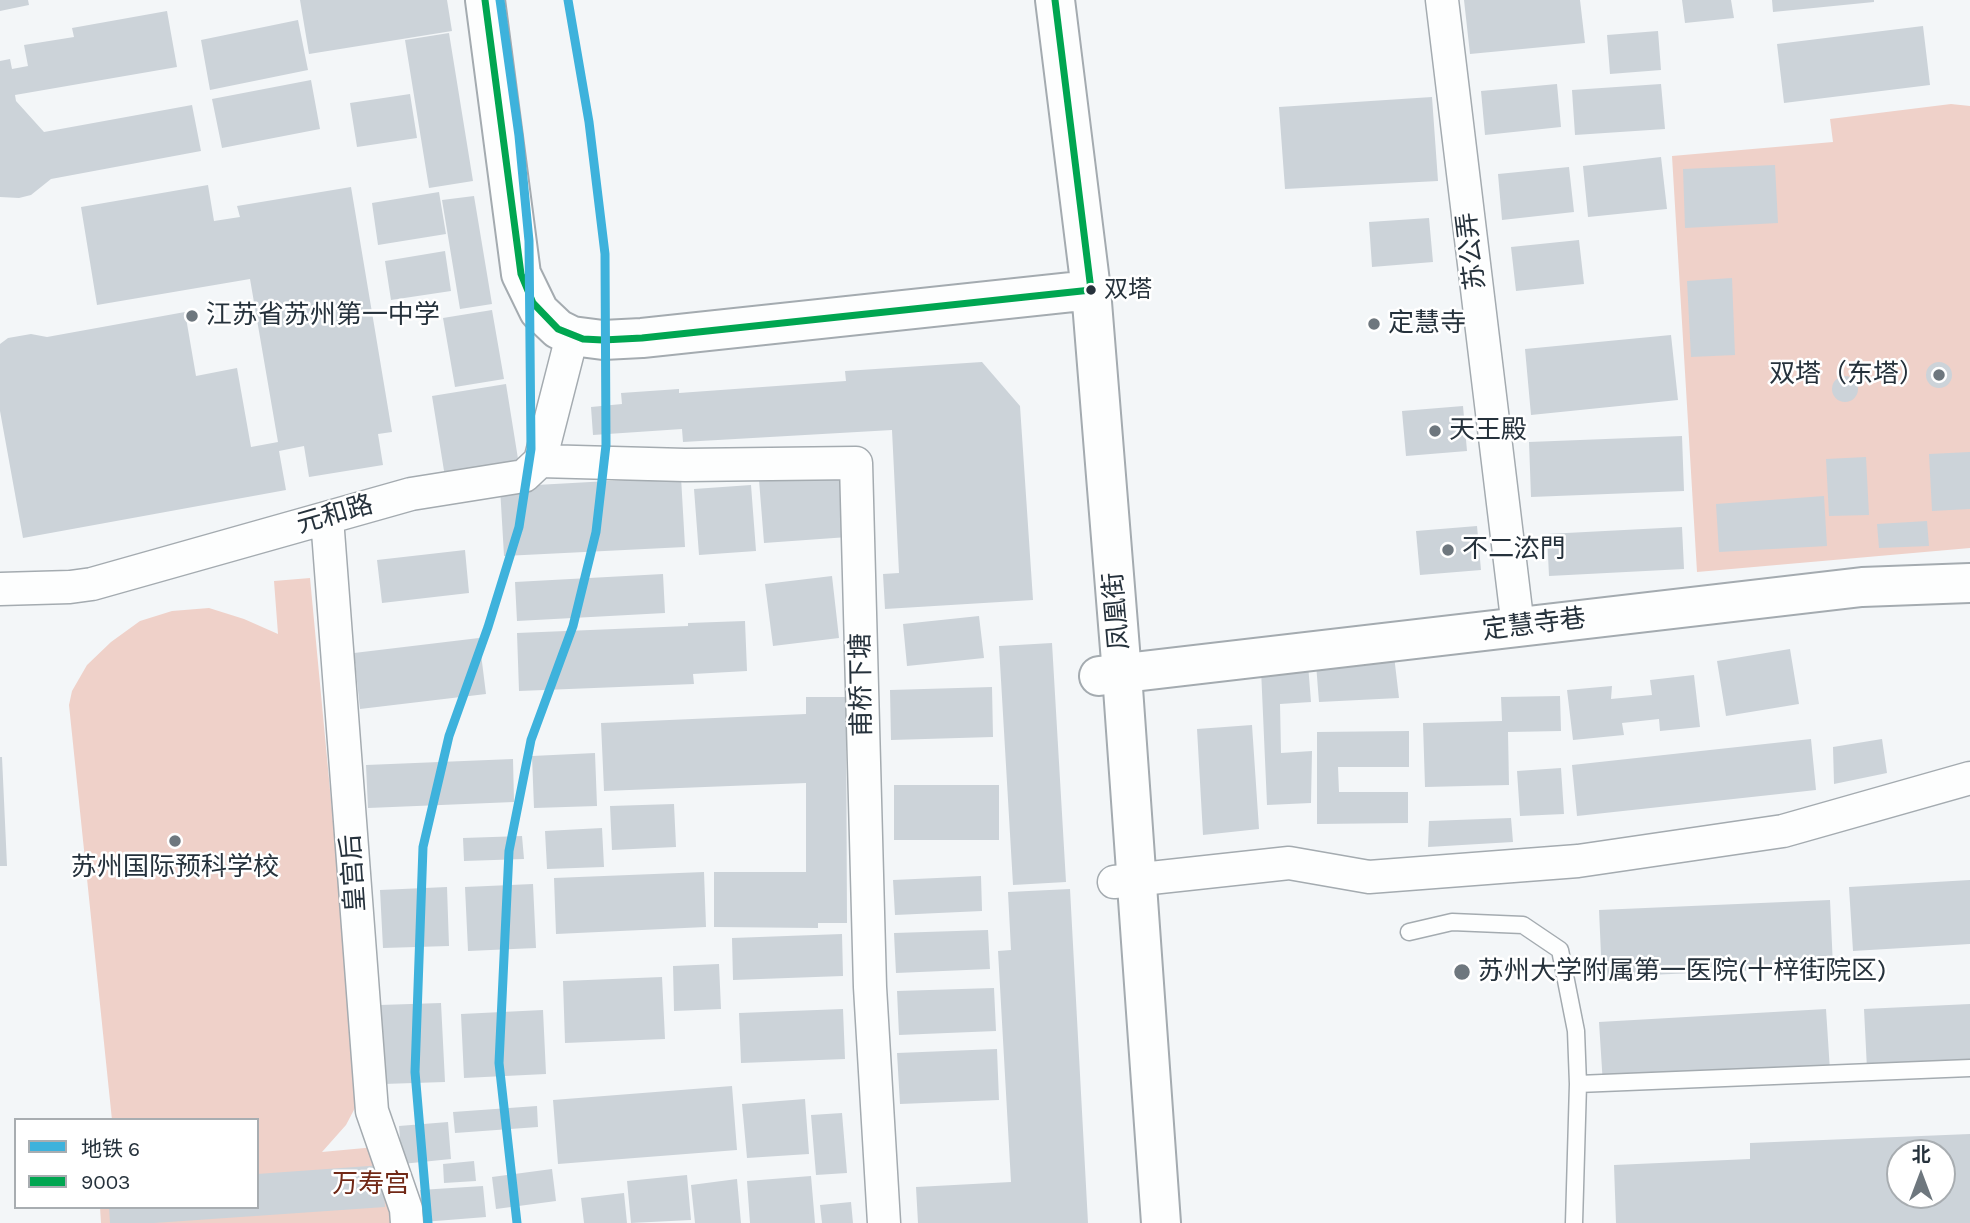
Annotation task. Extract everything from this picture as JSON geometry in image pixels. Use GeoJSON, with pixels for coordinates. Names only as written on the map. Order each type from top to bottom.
{"type":"FeatureCollection","features":[{"type":"Feature","properties":{"kind":"main road"},"geometry":{"type":"LineString","coordinates":[[485,0],[521,274],[539,311],[558,329],[572,336],[603,340],[642,338],[1079,291]]}},
{"type":"Feature","properties":{"kind":"main road","name":"凤凰街"},"geometry":{"type":"LineString","coordinates":[[1055,0],[1111,675],[1125,882],[1137,1223]]}},
{"type":"Feature","properties":{"kind":"main road","name":"定慧寺巷"},"geometry":{"type":"LineString","coordinates":[[1111,675],[1862,587],[1970,583]]}},
{"type":"Feature","properties":{"kind":"main road","name":"凤凰街"},"geometry":{"type":"LineString","coordinates":[[1125,882],[1161,1223]]}},
{"type":"Feature","properties":{"kind":"street","name":"苏公弄"},"geometry":{"type":"LineString","coordinates":[[1442,0],[1518,627]]}},
{"type":"Feature","properties":{"kind":"street"},"geometry":{"type":"LineString","coordinates":[[540,460],[572,336]]}},
{"type":"Feature","properties":{"kind":"street","name":"元和路"},"geometry":{"type":"LineString","coordinates":[[0,589],[70,587],[105,582],[411,494],[524,476],[540,460]]}},
{"type":"Feature","properties":{"kind":"street","name":"甫桥下塘"},"geometry":{"type":"LineString","coordinates":[[540,460],[685,465],[856,463],[870,987],[884,1223]]}},
{"type":"Feature","properties":{"kind":"street","name":"皇宫后"},"geometry":{"type":"LineString","coordinates":[[327,518],[372,1111],[405,1209],[407,1223]]}},
{"type":"Feature","properties":{"kind":"street"},"geometry":{"type":"LineString","coordinates":[[1125,882],[1289,863],[1369,877],[1578,861],[1783,831],[1970,778]]}},
{"type":"Feature","properties":{"kind":"lane"},"geometry":{"type":"LineString","coordinates":[[1409,932],[1452,922],[1523,925],[1560,950],[1576,1031],[1578,1084],[1574,1223]]}},
{"type":"Feature","properties":{"kind":"lane"},"geometry":{"type":"LineString","coordinates":[[1578,1084],[1970,1068]]}},
{"type":"Feature","properties":{"kind":"green space"},"geometry":{"type":"Polygon","coordinates":[[[1951,104],[1970,106],[1970,548],[1697,572],[1672,156],[1833,142],[1830,119],[1951,104]]]}},
{"type":"Feature","properties":{"kind":"green space","name":"苏州国际预科学校"},"geometry":{"type":"Polygon","coordinates":[[[310,578],[358,1086],[356,1106],[346,1125],[322,1152],[397,1145],[417,1223],[101,1223],[100,1209],[259,1209],[259,1118],[112,1118],[69,705],[72,691],[87,665],[111,642],[140,621],[172,611],[209,608],[278,634],[274,581],[310,578]]]}},
{"type":"Feature","properties":{"kind":"building"},"geometry":{"type":"Polygon","coordinates":[[[0,0],[28,0],[29,5],[0,11],[0,0]]]}},
{"type":"Feature","properties":{"kind":"building"},"geometry":{"type":"Polygon","coordinates":[[[300,0],[447,0],[452,31],[309,54],[300,0]]]}},
{"type":"Feature","properties":{"kind":"building"},"geometry":{"type":"Polygon","coordinates":[[[1464,0],[1580,0],[1585,43],[1470,54],[1464,0]]]}},
{"type":"Feature","properties":{"kind":"building"},"geometry":{"type":"Polygon","coordinates":[[[1682,0],[1731,0],[1734,18],[1685,23],[1682,0]]]}},
{"type":"Feature","properties":{"kind":"building"},"geometry":{"type":"Polygon","coordinates":[[[1772,0],[1874,0],[1874,2],[1773,12],[1772,0]]]}},
{"type":"Feature","properties":{"kind":"building"},"geometry":{"type":"Polygon","coordinates":[[[167,11],[177,67],[15,95],[16,101],[44,132],[192,105],[201,151],[51,179],[31,195],[19,198],[0,197],[0,61],[10,59],[12,69],[28,66],[24,45],[74,37],[72,28],[167,11]]]}},
{"type":"Feature","properties":{"kind":"building"},"geometry":{"type":"Polygon","coordinates":[[[298,20],[308,70],[210,90],[201,40],[298,20]]]}},
{"type":"Feature","properties":{"kind":"building"},"geometry":{"type":"Polygon","coordinates":[[[1923,26],[1930,85],[1784,103],[1777,44],[1923,26]]]}},
{"type":"Feature","properties":{"kind":"building"},"geometry":{"type":"Polygon","coordinates":[[[1658,31],[1661,70],[1610,74],[1607,35],[1658,31]]]}},
{"type":"Feature","properties":{"kind":"building"},"geometry":{"type":"Polygon","coordinates":[[[449,33],[473,181],[429,188],[405,40],[449,33]]]}},
{"type":"Feature","properties":{"kind":"building"},"geometry":{"type":"Polygon","coordinates":[[[311,80],[320,129],[222,148],[212,99],[311,80]]]}},
{"type":"Feature","properties":{"kind":"building"},"geometry":{"type":"Polygon","coordinates":[[[1557,84],[1561,127],[1485,135],[1481,91],[1557,84]]]}},
{"type":"Feature","properties":{"kind":"building"},"geometry":{"type":"Polygon","coordinates":[[[1661,84],[1665,129],[1575,135],[1572,90],[1661,84]]]}},
{"type":"Feature","properties":{"kind":"building"},"geometry":{"type":"Polygon","coordinates":[[[410,94],[417,138],[357,147],[350,103],[410,94]]]}},
{"type":"Feature","properties":{"kind":"building"},"geometry":{"type":"Polygon","coordinates":[[[1432,97],[1438,181],[1285,189],[1279,107],[1432,97]]]}},
{"type":"Feature","properties":{"kind":"building"},"geometry":{"type":"Polygon","coordinates":[[[1661,157],[1667,209],[1588,217],[1583,166],[1661,157]]]}},
{"type":"Feature","properties":{"kind":"building"},"geometry":{"type":"Polygon","coordinates":[[[1775,165],[1778,223],[1685,228],[1683,169],[1775,165]]]}},
{"type":"Feature","properties":{"kind":"building"},"geometry":{"type":"Polygon","coordinates":[[[1569,167],[1574,212],[1502,220],[1498,174],[1569,167]]]}},
{"type":"Feature","properties":{"kind":"building"},"geometry":{"type":"Polygon","coordinates":[[[208,185],[214,221],[240,217],[237,206],[351,187],[392,432],[378,434],[383,465],[309,477],[304,446],[279,451],[286,490],[23,538],[0,411],[0,344],[8,338],[31,334],[47,337],[185,312],[196,376],[237,368],[251,447],[278,442],[250,279],[97,305],[81,207],[208,185]]]}},
{"type":"Feature","properties":{"kind":"building"},"geometry":{"type":"Polygon","coordinates":[[[439,192],[446,234],[378,245],[372,203],[439,192]]]}},
{"type":"Feature","properties":{"kind":"building"},"geometry":{"type":"Polygon","coordinates":[[[474,196],[492,304],[460,309],[442,200],[474,196]]]}},
{"type":"Feature","properties":{"kind":"building"},"geometry":{"type":"Polygon","coordinates":[[[1429,218],[1433,262],[1372,267],[1369,222],[1429,218]]]}},
{"type":"Feature","properties":{"kind":"building"},"geometry":{"type":"Polygon","coordinates":[[[1579,240],[1584,284],[1516,291],[1511,247],[1579,240]]]}},
{"type":"Feature","properties":{"kind":"building"},"geometry":{"type":"Polygon","coordinates":[[[445,251],[451,291],[391,300],[385,261],[445,251]]]}},
{"type":"Feature","properties":{"kind":"building"},"geometry":{"type":"Polygon","coordinates":[[[1732,278],[1735,355],[1691,357],[1687,281],[1732,278]]]}},
{"type":"Feature","properties":{"kind":"building"},"geometry":{"type":"Polygon","coordinates":[[[492,310],[504,379],[455,387],[443,318],[492,310]]]}},
{"type":"Feature","properties":{"kind":"building"},"geometry":{"type":"Polygon","coordinates":[[[1671,335],[1678,400],[1531,415],[1525,349],[1671,335]]]}},
{"type":"Feature","properties":{"kind":"building"},"geometry":{"type":"Polygon","coordinates":[[[982,362],[1020,406],[1033,600],[885,609],[883,574],[899,573],[892,430],[683,442],[682,429],[593,435],[591,407],[622,404],[621,393],[679,389],[679,393],[846,381],[845,371],[982,362]]]}},
{"type":"Feature","properties":{"kind":"building","name":"双塔（东塔）"},"geometry":{"type":"Polygon","coordinates":[[[1939,362],[1948,366],[1952,375],[1948,384],[1939,388],[1930,384],[1926,375],[1930,366],[1939,362]]]}},
{"type":"Feature","properties":{"kind":"building"},"geometry":{"type":"Polygon","coordinates":[[[1845,376],[1854,380],[1858,389],[1854,398],[1845,402],[1836,398],[1832,389],[1836,380],[1845,376]]]}},
{"type":"Feature","properties":{"kind":"building"},"geometry":{"type":"Polygon","coordinates":[[[506,384],[519,465],[445,477],[432,396],[506,384]]]}},
{"type":"Feature","properties":{"kind":"building","name":"天王殿"},"geometry":{"type":"Polygon","coordinates":[[[1463,406],[1467,451],[1406,456],[1402,411],[1463,406]]]}},
{"type":"Feature","properties":{"kind":"building"},"geometry":{"type":"Polygon","coordinates":[[[1682,436],[1684,491],[1531,497],[1529,442],[1682,436]]]}},
{"type":"Feature","properties":{"kind":"building"},"geometry":{"type":"Polygon","coordinates":[[[1970,452],[1970,509],[1932,511],[1929,454],[1970,452]]]}},
{"type":"Feature","properties":{"kind":"building"},"geometry":{"type":"Polygon","coordinates":[[[1866,457],[1869,515],[1829,516],[1826,459],[1866,457]]]}},
{"type":"Feature","properties":{"kind":"building"},"geometry":{"type":"Polygon","coordinates":[[[843,474],[848,537],[764,543],[759,480],[843,474]]]}},
{"type":"Feature","properties":{"kind":"building"},"geometry":{"type":"Polygon","coordinates":[[[681,477],[685,547],[504,556],[500,487],[681,477]]]}},
{"type":"Feature","properties":{"kind":"building"},"geometry":{"type":"Polygon","coordinates":[[[751,485],[756,551],[699,555],[694,489],[751,485]]]}},
{"type":"Feature","properties":{"kind":"building"},"geometry":{"type":"Polygon","coordinates":[[[1824,496],[1827,546],[1719,552],[1716,504],[1824,496]]]}},
{"type":"Feature","properties":{"kind":"building"},"geometry":{"type":"Polygon","coordinates":[[[1927,521],[1929,546],[1879,548],[1877,524],[1927,521]]]}},
{"type":"Feature","properties":{"kind":"building","name":"不二㳒門"},"geometry":{"type":"Polygon","coordinates":[[[1477,526],[1481,570],[1420,575],[1416,531],[1477,526]]]}},
{"type":"Feature","properties":{"kind":"building"},"geometry":{"type":"Polygon","coordinates":[[[1682,527],[1684,569],[1549,576],[1547,534],[1682,527]]]}},
{"type":"Feature","properties":{"kind":"building"},"geometry":{"type":"Polygon","coordinates":[[[465,550],[469,593],[382,603],[377,560],[465,550]]]}},
{"type":"Feature","properties":{"kind":"building"},"geometry":{"type":"Polygon","coordinates":[[[663,574],[665,613],[517,621],[515,582],[663,574]]]}},
{"type":"Feature","properties":{"kind":"building"},"geometry":{"type":"Polygon","coordinates":[[[832,576],[839,638],[773,646],[765,584],[832,576]]]}},
{"type":"Feature","properties":{"kind":"building"},"geometry":{"type":"Polygon","coordinates":[[[979,616],[984,658],[907,666],[903,624],[979,616]]]}},
{"type":"Feature","properties":{"kind":"building"},"geometry":{"type":"Polygon","coordinates":[[[745,621],[747,671],[693,674],[694,684],[519,691],[517,633],[745,621]]]}},
{"type":"Feature","properties":{"kind":"building"},"geometry":{"type":"Polygon","coordinates":[[[479,638],[486,694],[360,709],[354,653],[479,638]]]}},
{"type":"Feature","properties":{"kind":"building"},"geometry":{"type":"Polygon","coordinates":[[[1052,643],[1066,882],[1013,885],[999,646],[1052,643]]]}},
{"type":"Feature","properties":{"kind":"building"},"geometry":{"type":"Polygon","coordinates":[[[1393,647],[1399,698],[1319,702],[1315,651],[1393,647]]]}},
{"type":"Feature","properties":{"kind":"building"},"geometry":{"type":"Polygon","coordinates":[[[1790,649],[1799,704],[1726,716],[1717,661],[1790,649]]]}},
{"type":"Feature","properties":{"kind":"building"},"geometry":{"type":"Polygon","coordinates":[[[1308,664],[1311,702],[1280,704],[1281,753],[1312,751],[1311,803],[1267,805],[1261,669],[1308,664]]]}},
{"type":"Feature","properties":{"kind":"building"},"geometry":{"type":"Polygon","coordinates":[[[1694,675],[1700,727],[1660,731],[1659,719],[1622,723],[1624,735],[1573,740],[1567,690],[1612,686],[1611,699],[1652,695],[1650,680],[1694,675]]]}},
{"type":"Feature","properties":{"kind":"building"},"geometry":{"type":"Polygon","coordinates":[[[992,687],[993,737],[891,740],[890,690],[992,687]]]}},
{"type":"Feature","properties":{"kind":"building"},"geometry":{"type":"Polygon","coordinates":[[[1560,696],[1561,731],[1508,732],[1509,785],[1425,787],[1423,723],[1502,721],[1501,697],[1560,696]]]}},
{"type":"Feature","properties":{"kind":"building"},"geometry":{"type":"Polygon","coordinates":[[[806,697],[846,697],[847,923],[818,923],[818,928],[714,927],[714,872],[806,872],[806,783],[604,791],[601,723],[806,714],[806,697]]]}},
{"type":"Feature","properties":{"kind":"building"},"geometry":{"type":"Polygon","coordinates":[[[1252,725],[1259,829],[1203,835],[1197,729],[1252,725]]]}},
{"type":"Feature","properties":{"kind":"building"},"geometry":{"type":"Polygon","coordinates":[[[1409,731],[1409,767],[1338,767],[1339,792],[1408,792],[1408,823],[1317,824],[1317,732],[1409,731]]]}},
{"type":"Feature","properties":{"kind":"building"},"geometry":{"type":"Polygon","coordinates":[[[1811,739],[1816,790],[1577,816],[1572,765],[1811,739]]]}},
{"type":"Feature","properties":{"kind":"building"},"geometry":{"type":"Polygon","coordinates":[[[1882,739],[1887,773],[1834,784],[1833,747],[1882,739]]]}},
{"type":"Feature","properties":{"kind":"building"},"geometry":{"type":"Polygon","coordinates":[[[595,753],[597,806],[534,808],[532,756],[595,753]]]}},
{"type":"Feature","properties":{"kind":"building"},"geometry":{"type":"Polygon","coordinates":[[[2,757],[7,866],[0,866],[2,757]]]}},
{"type":"Feature","properties":{"kind":"building"},"geometry":{"type":"Polygon","coordinates":[[[513,759],[514,802],[368,808],[366,765],[513,759]]]}},
{"type":"Feature","properties":{"kind":"building"},"geometry":{"type":"Polygon","coordinates":[[[1561,768],[1564,814],[1520,816],[1517,771],[1561,768]]]}},
{"type":"Feature","properties":{"kind":"building"},"geometry":{"type":"Polygon","coordinates":[[[894,785],[999,785],[999,840],[894,840],[894,785]]]}},
{"type":"Feature","properties":{"kind":"building"},"geometry":{"type":"Polygon","coordinates":[[[674,804],[676,847],[612,850],[610,806],[674,804]]]}},
{"type":"Feature","properties":{"kind":"building"},"geometry":{"type":"Polygon","coordinates":[[[1511,818],[1513,842],[1428,847],[1429,821],[1511,818]]]}},
{"type":"Feature","properties":{"kind":"building"},"geometry":{"type":"Polygon","coordinates":[[[602,828],[604,867],[547,869],[545,831],[602,828]]]}},
{"type":"Feature","properties":{"kind":"building"},"geometry":{"type":"Polygon","coordinates":[[[522,836],[524,859],[464,861],[463,838],[522,836]]]}},
{"type":"Feature","properties":{"kind":"building"},"geometry":{"type":"Polygon","coordinates":[[[704,872],[706,927],[556,934],[554,878],[704,872]]]}},
{"type":"Feature","properties":{"kind":"building"},"geometry":{"type":"Polygon","coordinates":[[[981,876],[982,911],[895,915],[893,880],[981,876]]]}},
{"type":"Feature","properties":{"kind":"building"},"geometry":{"type":"Polygon","coordinates":[[[1970,880],[1970,944],[1853,951],[1849,887],[1970,880]]]}},
{"type":"Feature","properties":{"kind":"building"},"geometry":{"type":"Polygon","coordinates":[[[533,884],[536,948],[468,951],[465,887],[533,884]]]}},
{"type":"Feature","properties":{"kind":"building"},"geometry":{"type":"Polygon","coordinates":[[[447,887],[449,946],[383,948],[380,890],[447,887]]]}},
{"type":"Feature","properties":{"kind":"building"},"geometry":{"type":"Polygon","coordinates":[[[1070,889],[1088,1223],[918,1223],[916,1187],[1011,1182],[998,951],[1011,950],[1008,892],[1070,889]]]}},
{"type":"Feature","properties":{"kind":"building"},"geometry":{"type":"Polygon","coordinates":[[[1830,900],[1833,967],[1602,977],[1599,910],[1830,900]]]}},
{"type":"Feature","properties":{"kind":"building"},"geometry":{"type":"Polygon","coordinates":[[[988,930],[990,969],[896,973],[894,933],[988,930]]]}},
{"type":"Feature","properties":{"kind":"building"},"geometry":{"type":"Polygon","coordinates":[[[842,934],[843,976],[733,980],[732,938],[842,934]]]}},
{"type":"Feature","properties":{"kind":"building"},"geometry":{"type":"Polygon","coordinates":[[[719,964],[721,1009],[674,1011],[673,966],[719,964]]]}},
{"type":"Feature","properties":{"kind":"building"},"geometry":{"type":"Polygon","coordinates":[[[662,977],[665,1039],[565,1043],[563,981],[662,977]]]}},
{"type":"Feature","properties":{"kind":"building"},"geometry":{"type":"Polygon","coordinates":[[[994,988],[996,1031],[899,1035],[897,991],[994,988]]]}},
{"type":"Feature","properties":{"kind":"building"},"geometry":{"type":"Polygon","coordinates":[[[441,1003],[445,1082],[383,1084],[380,1005],[441,1003]]]}},
{"type":"Feature","properties":{"kind":"building"},"geometry":{"type":"Polygon","coordinates":[[[1970,1004],[1970,1064],[1867,1069],[1864,1009],[1970,1004]]]}},
{"type":"Feature","properties":{"kind":"building"},"geometry":{"type":"Polygon","coordinates":[[[843,1009],[845,1059],[741,1063],[739,1013],[843,1009]]]}},
{"type":"Feature","properties":{"kind":"building"},"geometry":{"type":"Polygon","coordinates":[[[1826,1009],[1830,1071],[1603,1085],[1599,1022],[1826,1009]]]}},
{"type":"Feature","properties":{"kind":"building"},"geometry":{"type":"Polygon","coordinates":[[[543,1010],[546,1074],[464,1078],[461,1014],[543,1010]]]}},
{"type":"Feature","properties":{"kind":"building"},"geometry":{"type":"Polygon","coordinates":[[[997,1049],[999,1100],[900,1104],[897,1053],[997,1049]]]}},
{"type":"Feature","properties":{"kind":"building"},"geometry":{"type":"Polygon","coordinates":[[[732,1086],[737,1150],[558,1164],[553,1100],[732,1086]]]}},
{"type":"Feature","properties":{"kind":"building"},"geometry":{"type":"Polygon","coordinates":[[[805,1099],[809,1154],[747,1158],[742,1104],[805,1099]]]}},
{"type":"Feature","properties":{"kind":"building"},"geometry":{"type":"Polygon","coordinates":[[[537,1106],[538,1127],[455,1133],[453,1112],[537,1106]]]}},
{"type":"Feature","properties":{"kind":"building"},"geometry":{"type":"Polygon","coordinates":[[[842,1113],[847,1173],[816,1175],[811,1115],[842,1113]]]}},
{"type":"Feature","properties":{"kind":"building"},"geometry":{"type":"Polygon","coordinates":[[[448,1122],[451,1159],[402,1164],[399,1126],[448,1122]]]}},
{"type":"Feature","properties":{"kind":"building"},"geometry":{"type":"Polygon","coordinates":[[[1970,1134],[1970,1223],[1616,1223],[1614,1165],[1750,1159],[1750,1143],[1970,1134]]]}},
{"type":"Feature","properties":{"kind":"building"},"geometry":{"type":"Polygon","coordinates":[[[474,1161],[476,1181],[444,1183],[443,1164],[474,1161]]]}},
{"type":"Feature","properties":{"kind":"building"},"geometry":{"type":"Polygon","coordinates":[[[383,1165],[385,1207],[154,1223],[110,1223],[109,1209],[259,1209],[259,1174],[383,1165]]]}},
{"type":"Feature","properties":{"kind":"building"},"geometry":{"type":"Polygon","coordinates":[[[552,1169],[556,1201],[496,1209],[492,1177],[552,1169]]]}},
{"type":"Feature","properties":{"kind":"building"},"geometry":{"type":"Polygon","coordinates":[[[687,1175],[691,1220],[631,1223],[627,1181],[687,1175]]]}},
{"type":"Feature","properties":{"kind":"building"},"geometry":{"type":"Polygon","coordinates":[[[811,1176],[815,1223],[750,1223],[747,1181],[811,1176]]]}},
{"type":"Feature","properties":{"kind":"building"},"geometry":{"type":"Polygon","coordinates":[[[737,1179],[741,1223],[695,1223],[691,1185],[737,1179]]]}},
{"type":"Feature","properties":{"kind":"building"},"geometry":{"type":"Polygon","coordinates":[[[483,1186],[486,1217],[423,1222],[420,1190],[483,1186]]]}},
{"type":"Feature","properties":{"kind":"building"},"geometry":{"type":"Polygon","coordinates":[[[624,1193],[627,1223],[584,1223],[581,1198],[624,1193]]]}},
{"type":"Feature","properties":{"kind":"building"},"geometry":{"type":"Polygon","coordinates":[[[851,1202],[853,1223],[822,1223],[820,1205],[851,1202]]]}},
{"type":"Feature","properties":{"kind":"metro line","name":"6"},"geometry":{"type":"LineString","coordinates":[[428,1223],[415,1072],[423,847],[449,736],[488,627],[519,527],[531,449],[529,241],[519,136],[500,0]]}},
{"type":"Feature","properties":{"kind":"metro line","name":"6"},"geometry":{"type":"LineString","coordinates":[[517,1223],[499,1063],[509,851],[531,740],[573,626],[596,532],[606,445],[605,254],[589,122],[568,0]]}},
{"type":"Feature","properties":{"kind":"transit line","name":"9003"},"geometry":{"type":"LineString","coordinates":[[485,0],[521,274],[533,303],[558,329],[583,339],[603,340],[1091,290],[1055,0]]}},
{"type":"Feature","properties":{"kind":"place","name":"双塔"},"geometry":{"type":"Point","coordinates":[1091,290]}},
{"type":"Feature","properties":{"kind":"place","name":"江苏省苏州第一中学"},"geometry":{"type":"Point","coordinates":[192,316]}},
{"type":"Feature","properties":{"kind":"place","name":"定慧寺"},"geometry":{"type":"Point","coordinates":[1374,324]}},
{"type":"Feature","properties":{"kind":"place","name":"双塔（东塔）"},"geometry":{"type":"Point","coordinates":[1939,375]}},
{"type":"Feature","properties":{"kind":"place","name":"天王殿"},"geometry":{"type":"Point","coordinates":[1435,431]}},
{"type":"Feature","properties":{"kind":"place","name":"不二㳒門"},"geometry":{"type":"Point","coordinates":[1448,550]}},
{"type":"Feature","properties":{"kind":"place","name":"苏州国际预科学校"},"geometry":{"type":"Point","coordinates":[175,841]}},
{"type":"Feature","properties":{"kind":"place","name":"苏州大学附属第一医院(十梓街院区)"},"geometry":{"type":"Point","coordinates":[1462,972]}},
{"type":"Feature","properties":{"kind":"park label","name":"万寿宫"},"geometry":{"type":"Point","coordinates":[371,1185]}}]}
